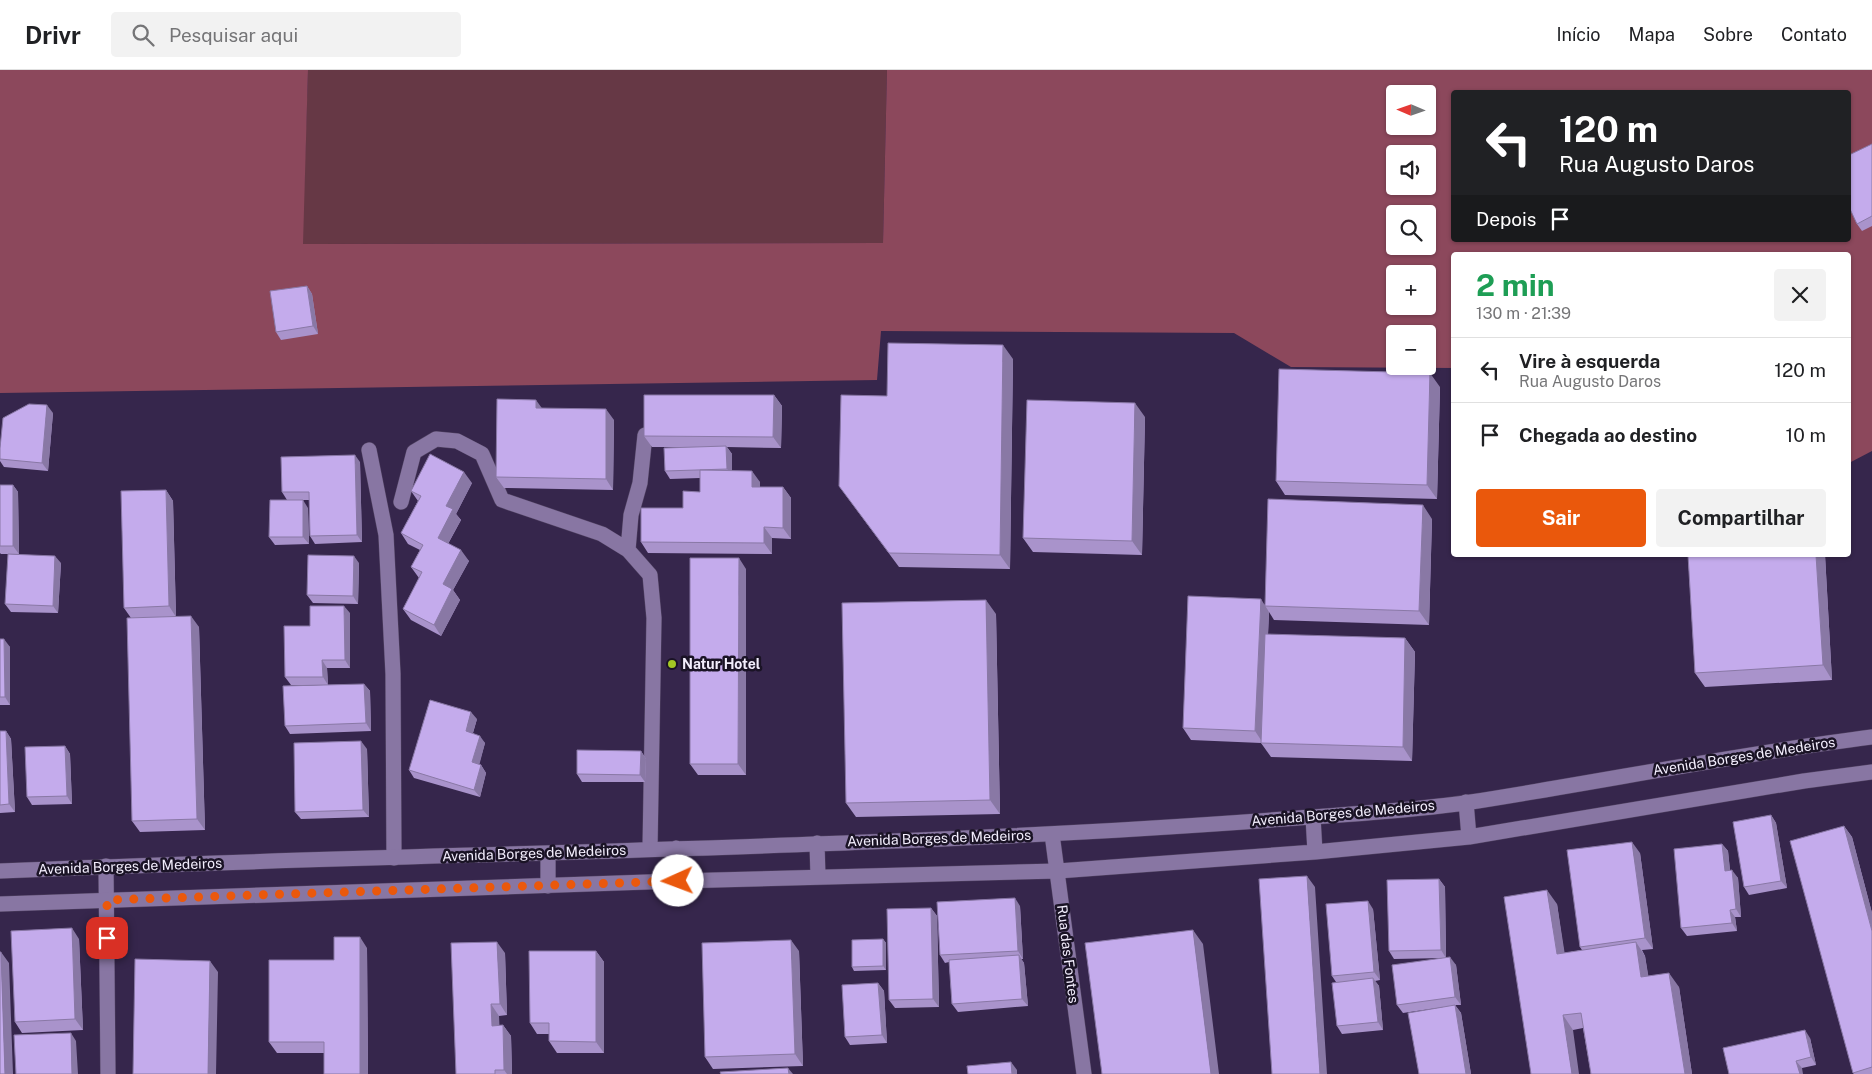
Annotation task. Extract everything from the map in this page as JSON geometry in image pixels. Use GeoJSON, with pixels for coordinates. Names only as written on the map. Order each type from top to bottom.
{"type":"FeatureCollection","features":[{"type":"Feature","properties":{"kind":"main road"},"geometry":{"type":"LineString","coordinates":[[628,550],[631,515],[640,483],[645,435]]}},
{"type":"Feature","properties":{"kind":"main road"},"geometry":{"type":"LineString","coordinates":[[401,502],[414,452],[436,440],[457,441],[482,454],[502,500],[602,534],[628,550],[650,576],[654,618],[650,849]]}},
{"type":"Feature","properties":{"kind":"main road"},"geometry":{"type":"LineString","coordinates":[[369,450],[386,535],[393,674],[394,858]]}},
{"type":"Feature","properties":{"kind":"main road","name":"Avenida Borges de Medeiros"},"geometry":{"type":"LineString","coordinates":[[0,871],[106,866],[548,854],[1052,834],[1313,817],[1466,802],[1800,746],[1872,737]]}},
{"type":"Feature","properties":{"kind":"main road"},"geometry":{"type":"LineString","coordinates":[[0,904],[678,881],[1058,871],[1315,852],[1470,837],[1804,781],[1872,772]]}},
{"type":"Feature","properties":{"kind":"main road"},"geometry":{"type":"LineString","coordinates":[[1466,802],[1470,837]]}},
{"type":"Feature","properties":{"kind":"main road"},"geometry":{"type":"LineString","coordinates":[[1313,817],[1315,852]]}},
{"type":"Feature","properties":{"kind":"main road","name":"Rua das Fontes"},"geometry":{"type":"LineString","coordinates":[[1052,834],[1084,1074]]}},
{"type":"Feature","properties":{"kind":"main road"},"geometry":{"type":"LineString","coordinates":[[817,843],[818,877]]}},
{"type":"Feature","properties":{"kind":"main road"},"geometry":{"type":"LineString","coordinates":[[676,848],[678,881]]}},
{"type":"Feature","properties":{"kind":"main road"},"geometry":{"type":"LineString","coordinates":[[548,854],[548,886]]}},
{"type":"Feature","properties":{"kind":"main road"},"geometry":{"type":"LineString","coordinates":[[106,866],[108,1074]]}},
{"type":"Feature","properties":{"kind":"shaded area"},"geometry":{"type":"Polygon","coordinates":[[[0,70],[308,70],[303,244],[883,243],[887,70],[1872,70],[1872,451],[1851,462],[1851,252],[1451,252],[1451,368],[1436,368],[1436,325],[1386,325],[1386,368],[1291,367],[1234,333],[881,331],[877,380],[0,393],[0,70]]]}},
{"type":"Feature","properties":{"kind":"shaded area"},"geometry":{"type":"Polygon","coordinates":[[[308,70],[887,70],[883,243],[302,244],[308,70]]]}},
{"type":"Feature","properties":{"kind":"building"},"geometry":{"type":"Polygon","coordinates":[[[1872,144],[1872,216],[1857,224],[1851,211],[1851,154],[1872,144]]]}},
{"type":"Feature","properties":{"kind":"building"},"geometry":{"type":"Polygon","coordinates":[[[307,286],[313,326],[276,332],[270,291],[307,286]]]}},
{"type":"Feature","properties":{"kind":"building"},"geometry":{"type":"Polygon","coordinates":[[[888,343],[1003,345],[1000,555],[889,553],[839,486],[841,395],[887,396],[888,343]]]}},
{"type":"Feature","properties":{"kind":"building"},"geometry":{"type":"Polygon","coordinates":[[[1279,369],[1386,372],[1386,375],[1430,375],[1427,485],[1276,481],[1279,369]]]}},
{"type":"Feature","properties":{"kind":"building"},"geometry":{"type":"Polygon","coordinates":[[[644,395],[774,395],[773,437],[644,436],[644,395]]]}},
{"type":"Feature","properties":{"kind":"building"},"geometry":{"type":"Polygon","coordinates":[[[497,399],[536,400],[536,408],[606,409],[606,479],[496,477],[497,399]]]}},
{"type":"Feature","properties":{"kind":"building"},"geometry":{"type":"Polygon","coordinates":[[[1027,400],[1135,403],[1132,541],[1023,538],[1027,400]]]}},
{"type":"Feature","properties":{"kind":"building"},"geometry":{"type":"Polygon","coordinates":[[[29,404],[47,405],[42,463],[0,459],[3,418],[29,404]]]}},
{"type":"Feature","properties":{"kind":"building"},"geometry":{"type":"Polygon","coordinates":[[[726,446],[727,469],[665,471],[664,448],[726,446]]]}},
{"type":"Feature","properties":{"kind":"building"},"geometry":{"type":"Polygon","coordinates":[[[430,454],[464,472],[446,506],[453,509],[438,538],[461,550],[443,584],[452,589],[434,625],[403,609],[422,572],[411,567],[423,545],[401,533],[421,496],[411,491],[430,454]]]}},
{"type":"Feature","properties":{"kind":"building"},"geometry":{"type":"Polygon","coordinates":[[[355,455],[357,535],[310,536],[309,492],[282,492],[281,457],[355,455]]]}},
{"type":"Feature","properties":{"kind":"building"},"geometry":{"type":"Polygon","coordinates":[[[700,470],[752,471],[752,487],[783,487],[783,528],[764,527],[764,543],[641,542],[641,508],[683,508],[683,491],[700,492],[700,470]]]}},
{"type":"Feature","properties":{"kind":"building"},"geometry":{"type":"Polygon","coordinates":[[[0,485],[13,485],[13,546],[0,546],[0,485]]]}},
{"type":"Feature","properties":{"kind":"building"},"geometry":{"type":"Polygon","coordinates":[[[166,490],[169,606],[124,608],[121,491],[166,490]]]}},
{"type":"Feature","properties":{"kind":"building"},"geometry":{"type":"Polygon","coordinates":[[[1268,499],[1423,505],[1419,611],[1265,606],[1268,499]]]}},
{"type":"Feature","properties":{"kind":"building"},"geometry":{"type":"Polygon","coordinates":[[[270,500],[303,500],[303,537],[269,537],[270,500]]]}},
{"type":"Feature","properties":{"kind":"building"},"geometry":{"type":"Polygon","coordinates":[[[8,554],[55,556],[53,606],[5,604],[8,554]]]}},
{"type":"Feature","properties":{"kind":"building"},"geometry":{"type":"Polygon","coordinates":[[[308,555],[354,556],[353,596],[307,595],[308,555]]]}},
{"type":"Feature","properties":{"kind":"building"},"geometry":{"type":"Polygon","coordinates":[[[1688,557],[1816,557],[1823,665],[1695,673],[1688,557]]]}},
{"type":"Feature","properties":{"kind":"building"},"geometry":{"type":"Polygon","coordinates":[[[690,558],[739,558],[738,764],[690,764],[690,558]]]}},
{"type":"Feature","properties":{"kind":"building"},"geometry":{"type":"Polygon","coordinates":[[[1188,596],[1261,599],[1255,731],[1183,728],[1188,596]]]}},
{"type":"Feature","properties":{"kind":"building"},"geometry":{"type":"Polygon","coordinates":[[[986,600],[990,800],[846,803],[842,603],[986,600]]]}},
{"type":"Feature","properties":{"kind":"building"},"geometry":{"type":"Polygon","coordinates":[[[310,606],[344,606],[345,660],[322,660],[323,677],[285,677],[284,626],[310,626],[310,606]]]}},
{"type":"Feature","properties":{"kind":"building"},"geometry":{"type":"Polygon","coordinates":[[[191,616],[197,819],[132,821],[127,618],[191,616]]]}},
{"type":"Feature","properties":{"kind":"building"},"geometry":{"type":"Polygon","coordinates":[[[1265,634],[1405,638],[1403,747],[1261,743],[1265,634]]]}},
{"type":"Feature","properties":{"kind":"building"},"geometry":{"type":"Polygon","coordinates":[[[0,639],[4,639],[5,697],[0,697],[0,639]]]}},
{"type":"Feature","properties":{"kind":"building"},"geometry":{"type":"Polygon","coordinates":[[[364,684],[366,723],[285,726],[283,686],[364,684]]]}},
{"type":"Feature","properties":{"kind":"building"},"geometry":{"type":"Polygon","coordinates":[[[430,700],[471,712],[466,731],[480,736],[472,762],[481,765],[474,790],[409,770],[430,700]]]}},
{"type":"Feature","properties":{"kind":"building"},"geometry":{"type":"Polygon","coordinates":[[[0,731],[6,731],[9,804],[0,805],[0,731]]]}},
{"type":"Feature","properties":{"kind":"building"},"geometry":{"type":"Polygon","coordinates":[[[361,741],[363,810],[295,812],[294,743],[361,741]]]}},
{"type":"Feature","properties":{"kind":"building"},"geometry":{"type":"Polygon","coordinates":[[[65,746],[67,796],[27,797],[25,747],[65,746]]]}},
{"type":"Feature","properties":{"kind":"building"},"geometry":{"type":"Polygon","coordinates":[[[577,750],[641,751],[640,775],[577,774],[577,750]]]}},
{"type":"Feature","properties":{"kind":"building"},"geometry":{"type":"Polygon","coordinates":[[[1771,815],[1781,881],[1744,887],[1733,822],[1771,815]]]}},
{"type":"Feature","properties":{"kind":"building"},"geometry":{"type":"Polygon","coordinates":[[[1844,826],[1872,931],[1872,1067],[1853,1073],[1790,841],[1844,826]]]}},
{"type":"Feature","properties":{"kind":"building"},"geometry":{"type":"Polygon","coordinates":[[[1632,842],[1645,938],[1580,947],[1567,850],[1632,842]]]}},
{"type":"Feature","properties":{"kind":"building"},"geometry":{"type":"Polygon","coordinates":[[[1722,844],[1725,871],[1732,870],[1736,909],[1730,910],[1732,923],[1681,928],[1674,849],[1722,844]]]}},
{"type":"Feature","properties":{"kind":"building"},"geometry":{"type":"Polygon","coordinates":[[[1307,876],[1320,1074],[1272,1074],[1259,879],[1307,876]]]}},
{"type":"Feature","properties":{"kind":"building"},"geometry":{"type":"Polygon","coordinates":[[[1439,879],[1441,950],[1389,951],[1387,880],[1439,879]]]}},
{"type":"Feature","properties":{"kind":"building"},"geometry":{"type":"Polygon","coordinates":[[[1547,890],[1557,954],[1636,942],[1641,977],[1669,973],[1685,1074],[1591,1074],[1581,1013],[1563,1015],[1572,1074],[1531,1074],[1504,897],[1547,890]]]}},
{"type":"Feature","properties":{"kind":"building"},"geometry":{"type":"Polygon","coordinates":[[[1015,898],[1018,951],[940,955],[937,902],[1015,898]]]}},
{"type":"Feature","properties":{"kind":"building"},"geometry":{"type":"Polygon","coordinates":[[[1368,901],[1374,972],[1332,976],[1326,904],[1368,901]]]}},
{"type":"Feature","properties":{"kind":"building"},"geometry":{"type":"Polygon","coordinates":[[[931,908],[933,999],[889,1000],[887,909],[931,908]]]}},
{"type":"Feature","properties":{"kind":"building"},"geometry":{"type":"Polygon","coordinates":[[[72,928],[75,1019],[15,1022],[11,931],[72,928]]]}},
{"type":"Feature","properties":{"kind":"building"},"geometry":{"type":"Polygon","coordinates":[[[1193,930],[1211,1074],[1102,1074],[1085,943],[1193,930]]]}},
{"type":"Feature","properties":{"kind":"building"},"geometry":{"type":"Polygon","coordinates":[[[334,937],[360,937],[360,1074],[324,1074],[324,1042],[269,1042],[269,960],[334,960],[334,937]]]}},
{"type":"Feature","properties":{"kind":"building"},"geometry":{"type":"Polygon","coordinates":[[[883,939],[883,966],[852,967],[852,940],[883,939]]]}},
{"type":"Feature","properties":{"kind":"building"},"geometry":{"type":"Polygon","coordinates":[[[791,940],[795,1054],[705,1057],[702,943],[791,940]]]}},
{"type":"Feature","properties":{"kind":"building"},"geometry":{"type":"Polygon","coordinates":[[[497,942],[500,1004],[491,1004],[492,1026],[503,1025],[504,1070],[495,1070],[495,1074],[456,1074],[451,943],[497,942]]]}},
{"type":"Feature","properties":{"kind":"building"},"geometry":{"type":"Polygon","coordinates":[[[529,951],[596,951],[596,1042],[549,1041],[549,1023],[530,1023],[529,951]]]}},
{"type":"Feature","properties":{"kind":"building"},"geometry":{"type":"Polygon","coordinates":[[[1,952],[5,1074],[0,1074],[1,952]]]}},
{"type":"Feature","properties":{"kind":"building"},"geometry":{"type":"Polygon","coordinates":[[[1019,955],[1022,999],[952,1004],[949,960],[1019,955]]]}},
{"type":"Feature","properties":{"kind":"building"},"geometry":{"type":"Polygon","coordinates":[[[1450,957],[1455,997],[1397,1005],[1392,965],[1450,957]]]}},
{"type":"Feature","properties":{"kind":"building"},"geometry":{"type":"Polygon","coordinates":[[[135,959],[210,961],[208,1074],[133,1074],[135,959]]]}},
{"type":"Feature","properties":{"kind":"building"},"geometry":{"type":"Polygon","coordinates":[[[1373,978],[1378,1022],[1337,1026],[1332,983],[1373,978]]]}},
{"type":"Feature","properties":{"kind":"building"},"geometry":{"type":"Polygon","coordinates":[[[878,983],[882,1035],[845,1037],[842,985],[878,983]]]}},
{"type":"Feature","properties":{"kind":"building"},"geometry":{"type":"Polygon","coordinates":[[[1455,1005],[1466,1074],[1419,1074],[1408,1013],[1455,1005]]]}},
{"type":"Feature","properties":{"kind":"building"},"geometry":{"type":"Polygon","coordinates":[[[1805,1030],[1811,1057],[1796,1061],[1800,1074],[1729,1074],[1723,1048],[1805,1030]]]}},
{"type":"Feature","properties":{"kind":"building"},"geometry":{"type":"Polygon","coordinates":[[[71,1033],[72,1074],[16,1074],[14,1035],[71,1033]]]}},
{"type":"Feature","properties":{"kind":"building"},"geometry":{"type":"Polygon","coordinates":[[[1011,1062],[1012,1074],[968,1074],[967,1066],[1011,1062]]]}},
{"type":"Feature","properties":{"kind":"building"},"geometry":{"type":"Polygon","coordinates":[[[788,1068],[789,1074],[721,1074],[720,1072],[788,1068]]]}},
{"type":"Feature","properties":{"kind":"place","name":"Natur Hotel"},"geometry":{"type":"Point","coordinates":[672,664]}},
{"type":"Feature","properties":{"kind":"route"},"geometry":{"type":"LineString","coordinates":[[107,938],[107,900],[678,881]]}}]}
